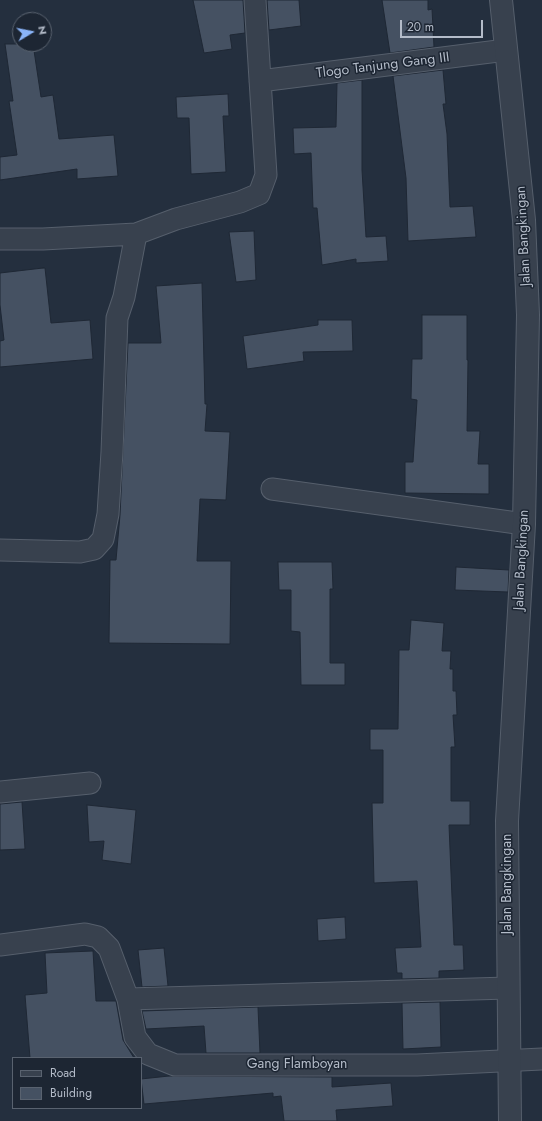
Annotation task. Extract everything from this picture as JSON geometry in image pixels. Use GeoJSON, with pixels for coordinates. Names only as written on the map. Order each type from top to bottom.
{"type":"FeatureCollection","features":[{"type":"Feature","properties":{"kind":"street"},"geometry":{"type":"LineString","coordinates":[[0,239],[42,239],[136,234],[176,219],[240,202],[259,194],[266,174],[255,0]]}},
{"type":"Feature","properties":{"kind":"street","name":"Jalan Bangkingan"},"geometry":{"type":"LineString","coordinates":[[501,0],[535,315],[508,821],[508,1061],[510,1121]]}},
{"type":"Feature","properties":{"kind":"street","name":"Tlogo Tanjung Gang III"},"geometry":{"type":"LineString","coordinates":[[260,81],[506,50]]}},
{"type":"Feature","properties":{"kind":"street"},"geometry":{"type":"LineString","coordinates":[[0,550],[80,552],[94,549],[103,539],[108,514],[112,452],[117,318],[124,297],[136,234]]}},
{"type":"Feature","properties":{"kind":"street"},"geometry":{"type":"LineString","coordinates":[[272,489],[524,524]]}},
{"type":"Feature","properties":{"kind":"street"},"geometry":{"type":"LineString","coordinates":[[0,792],[90,783]]}},
{"type":"Feature","properties":{"kind":"street","name":"Gang Flamboyan"},"geometry":{"type":"LineString","coordinates":[[0,946],[85,934],[98,937],[109,948],[128,999],[134,1037],[148,1054],[174,1065],[417,1066],[542,1059]]}},
{"type":"Feature","properties":{"kind":"street"},"geometry":{"type":"LineString","coordinates":[[128,999],[508,988]]}},
{"type":"Feature","properties":{"kind":"building"},"geometry":{"type":"Polygon","coordinates":[[[193,0],[243,0],[245,33],[230,35],[232,49],[204,53],[193,0]]]}},
{"type":"Feature","properties":{"kind":"building"},"geometry":{"type":"Polygon","coordinates":[[[267,0],[299,0],[301,26],[269,30],[267,0]]]}},
{"type":"Feature","properties":{"kind":"building"},"geometry":{"type":"Polygon","coordinates":[[[382,0],[428,0],[428,10],[432,9],[434,47],[390,53],[382,0]]]}},
{"type":"Feature","properties":{"kind":"building"},"geometry":{"type":"Polygon","coordinates":[[[5,44],[12,44],[12,52],[34,52],[41,97],[53,95],[59,139],[114,135],[118,176],[77,179],[77,169],[0,180],[0,157],[17,155],[9,101],[13,101],[5,44]]]}},
{"type":"Feature","properties":{"kind":"building"},"geometry":{"type":"Polygon","coordinates":[[[443,70],[446,104],[443,104],[447,134],[450,207],[473,206],[476,237],[408,241],[406,178],[393,76],[443,70]]]}},
{"type":"Feature","properties":{"kind":"building"},"geometry":{"type":"Polygon","coordinates":[[[362,80],[362,170],[366,237],[386,236],[388,261],[356,263],[356,259],[322,265],[317,208],[313,208],[311,153],[294,154],[293,128],[336,127],[337,83],[362,80]]]}},
{"type":"Feature","properties":{"kind":"building"},"geometry":{"type":"Polygon","coordinates":[[[228,94],[229,116],[223,116],[226,172],[191,174],[189,118],[177,118],[176,97],[228,94]]]}},
{"type":"Feature","properties":{"kind":"building"},"geometry":{"type":"Polygon","coordinates":[[[254,231],[256,280],[236,282],[229,232],[254,231]]]}},
{"type":"Feature","properties":{"kind":"building"},"geometry":{"type":"Polygon","coordinates":[[[45,268],[51,323],[90,320],[93,359],[0,367],[0,341],[4,340],[0,305],[0,273],[45,268]]]}},
{"type":"Feature","properties":{"kind":"building"},"geometry":{"type":"Polygon","coordinates":[[[202,283],[205,404],[207,404],[205,431],[230,432],[226,500],[200,499],[197,561],[231,561],[230,644],[109,643],[110,560],[116,560],[120,515],[128,343],[161,343],[156,286],[202,283]]]}},
{"type":"Feature","properties":{"kind":"building"},"geometry":{"type":"Polygon","coordinates":[[[422,315],[467,315],[467,431],[480,431],[478,464],[489,464],[489,494],[405,493],[405,462],[413,462],[417,400],[411,399],[412,359],[422,359],[422,315]]]}},
{"type":"Feature","properties":{"kind":"building"},"geometry":{"type":"Polygon","coordinates":[[[318,320],[352,320],[353,351],[303,352],[304,361],[247,369],[243,336],[318,325],[318,320]]]}},
{"type":"Feature","properties":{"kind":"building"},"geometry":{"type":"Polygon","coordinates":[[[278,562],[332,562],[333,589],[330,589],[330,663],[345,663],[345,685],[301,685],[300,632],[291,631],[291,590],[279,590],[278,562]]]}},
{"type":"Feature","properties":{"kind":"building"},"geometry":{"type":"Polygon","coordinates":[[[456,567],[509,570],[508,592],[455,590],[456,567]]]}},
{"type":"Feature","properties":{"kind":"building"},"geometry":{"type":"Polygon","coordinates":[[[411,620],[444,623],[442,651],[451,651],[450,669],[453,669],[453,691],[456,691],[457,715],[453,715],[455,747],[451,747],[451,801],[470,801],[470,825],[449,825],[454,945],[463,945],[464,970],[439,971],[439,978],[402,979],[402,973],[397,973],[395,948],[421,947],[417,881],[374,883],[372,803],[383,803],[383,750],[370,750],[370,729],[398,729],[399,650],[409,650],[411,620]]]}},
{"type":"Feature","properties":{"kind":"building"},"geometry":{"type":"Polygon","coordinates":[[[22,802],[25,849],[0,850],[0,804],[22,802]]]}},
{"type":"Feature","properties":{"kind":"building"},"geometry":{"type":"Polygon","coordinates":[[[87,805],[136,810],[131,864],[102,860],[104,841],[89,842],[87,805]]]}},
{"type":"Feature","properties":{"kind":"building"},"geometry":{"type":"Polygon","coordinates":[[[345,917],[346,939],[318,941],[317,919],[345,917]]]}},
{"type":"Feature","properties":{"kind":"building"},"geometry":{"type":"Polygon","coordinates":[[[164,948],[168,986],[142,987],[138,950],[164,948]]]}},
{"type":"Feature","properties":{"kind":"building"},"geometry":{"type":"Polygon","coordinates":[[[93,951],[96,1001],[116,1001],[123,1040],[133,1057],[30,1057],[25,995],[47,993],[45,953],[93,951]]]}},
{"type":"Feature","properties":{"kind":"building"},"geometry":{"type":"Polygon","coordinates":[[[440,1002],[441,1047],[403,1049],[402,1003],[440,1002]]]}},
{"type":"Feature","properties":{"kind":"building"},"geometry":{"type":"Polygon","coordinates":[[[258,1007],[260,1053],[206,1053],[204,1026],[146,1029],[142,1011],[258,1007]]]}},
{"type":"Feature","properties":{"kind":"building"},"geometry":{"type":"Polygon","coordinates":[[[169,1076],[332,1077],[332,1087],[391,1083],[393,1106],[336,1110],[337,1121],[284,1121],[281,1096],[273,1097],[273,1093],[144,1104],[142,1079],[169,1076]]]}}]}
